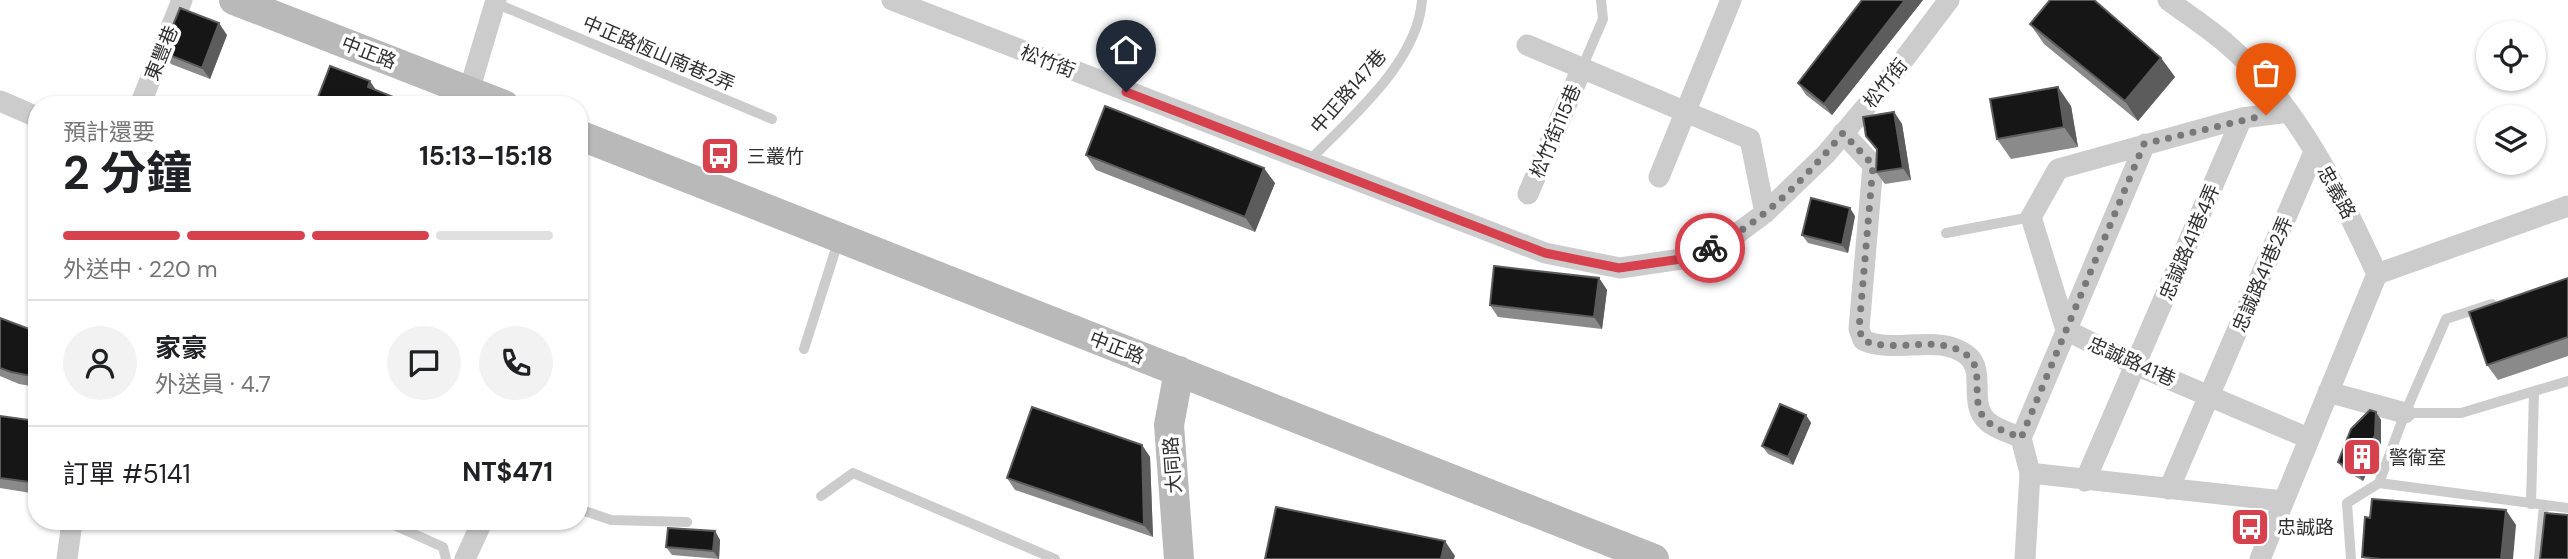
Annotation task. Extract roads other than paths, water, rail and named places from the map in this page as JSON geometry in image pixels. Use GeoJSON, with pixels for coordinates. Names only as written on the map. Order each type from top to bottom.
{"type":"FeatureCollection","features":[{"type":"Feature","properties":{"kind":"main road","name":"中正路"},"geometry":{"type":"LineString","coordinates":[[234,0],[482,96]]}},
{"type":"Feature","properties":{"kind":"main road","name":"中正路"},"geometry":{"type":"LineString","coordinates":[[588,139],[1654,559]]}},
{"type":"Feature","properties":{"kind":"main road","name":"大同路"},"geometry":{"type":"LineString","coordinates":[[1179,372],[1169,425],[1179,559]]}},
{"type":"Feature","properties":{"kind":"street","name":"東豐巷"},"geometry":{"type":"LineString","coordinates":[[144,96],[182,0]]}},
{"type":"Feature","properties":{"kind":"street","name":"松竹街"},"geometry":{"type":"LineString","coordinates":[[892,0],[1545,253],[1619,268],[1688,258],[1731,238],[1765,214],[1843,133],[1949,0]]}},
{"type":"Feature","properties":{"kind":"street"},"geometry":{"type":"LineString","coordinates":[[1659,177],[1731,0]]}},
{"type":"Feature","properties":{"kind":"street","name":"忠義路"},"geometry":{"type":"LineString","coordinates":[[2168,0],[2229,46],[2289,112],[2351,216],[2378,274]]}},
{"type":"Feature","properties":{"kind":"street"},"geometry":{"type":"LineString","coordinates":[[469,91],[493,1]]}},
{"type":"Feature","properties":{"kind":"street","name":"松竹街115巷"},"geometry":{"type":"LineString","coordinates":[[1527,45],[1751,139],[1765,214]]}},
{"type":"Feature","properties":{"kind":"street","name":"松竹街115巷"},"geometry":{"type":"LineString","coordinates":[[1528,194],[1582,68]]}},
{"type":"Feature","properties":{"kind":"street"},"geometry":{"type":"LineString","coordinates":[[0,101],[28,113]]}},
{"type":"Feature","properties":{"kind":"street"},"geometry":{"type":"LineString","coordinates":[[2031,217],[2058,169],[2242,118],[2289,112]]}},
{"type":"Feature","properties":{"kind":"street","name":"忠誠路41巷4弄"},"geometry":{"type":"LineString","coordinates":[[2085,481],[2242,118]]}},
{"type":"Feature","properties":{"kind":"street"},"geometry":{"type":"LineString","coordinates":[[1843,133],[1873,165],[1859,329],[1863,340],[1877,346],[1950,346],[1968,356],[1974,365],[1977,407],[1987,422],[2021,438]]}},
{"type":"Feature","properties":{"kind":"street"},"geometry":{"type":"LineString","coordinates":[[2025,559],[2030,473],[2021,438],[2144,144]]}},
{"type":"Feature","properties":{"kind":"street","name":"忠誠路41巷2弄"},"geometry":{"type":"LineString","coordinates":[[2169,489],[2314,152]]}},
{"type":"Feature","properties":{"kind":"street"},"geometry":{"type":"LineString","coordinates":[[2260,559],[2378,274],[2568,206]]}},
{"type":"Feature","properties":{"kind":"street","name":"忠誠路41巷"},"geometry":{"type":"LineString","coordinates":[[2031,217],[2066,330],[2136,365],[2308,438]]}},
{"type":"Feature","properties":{"kind":"street"},"geometry":{"type":"LineString","coordinates":[[2328,392],[2405,412]]}},
{"type":"Feature","properties":{"kind":"street"},"geometry":{"type":"LineString","coordinates":[[2030,473],[2283,501]]}},
{"type":"Feature","properties":{"kind":"street"},"geometry":{"type":"LineString","coordinates":[[68,559],[71,530]]}},
{"type":"Feature","properties":{"kind":"street"},"geometry":{"type":"LineString","coordinates":[[465,559],[478,530]]}},
{"type":"Feature","properties":{"kind":"lane","name":"中正路147巷"},"geometry":{"type":"LineString","coordinates":[[1307,163],[1394,71],[1413,32],[1422,0]]}},
{"type":"Feature","properties":{"kind":"lane","name":"松竹街115巷"},"geometry":{"type":"LineString","coordinates":[[1582,68],[1603,19],[1601,0]]}},
{"type":"Feature","properties":{"kind":"lane","name":"中正路恆山南巷2弄"},"geometry":{"type":"LineString","coordinates":[[493,1],[772,119]]}},
{"type":"Feature","properties":{"kind":"lane"},"geometry":{"type":"LineString","coordinates":[[1945,233],[2031,217]]}},
{"type":"Feature","properties":{"kind":"lane"},"geometry":{"type":"LineString","coordinates":[[804,349],[839,239]]}},
{"type":"Feature","properties":{"kind":"lane"},"geometry":{"type":"LineString","coordinates":[[2351,559],[2347,503],[2379,483],[2405,412],[2446,319],[2507,299]]}},
{"type":"Feature","properties":{"kind":"lane"},"geometry":{"type":"LineString","coordinates":[[2405,412],[2461,413],[2568,381]]}},
{"type":"Feature","properties":{"kind":"lane"},"geometry":{"type":"LineString","coordinates":[[2530,504],[2534,392]]}},
{"type":"Feature","properties":{"kind":"lane"},"geometry":{"type":"LineString","coordinates":[[821,496],[853,473],[1055,559]]}},
{"type":"Feature","properties":{"kind":"lane"},"geometry":{"type":"LineString","coordinates":[[2379,483],[2568,508]]}},
{"type":"Feature","properties":{"kind":"lane"},"geometry":{"type":"LineString","coordinates":[[2539,559],[2544,505]]}},
{"type":"Feature","properties":{"kind":"lane"},"geometry":{"type":"LineString","coordinates":[[588,512],[611,520],[687,522]]}},
{"type":"Feature","properties":{"kind":"lane"},"geometry":{"type":"LineString","coordinates":[[405,530],[443,547],[446,559]]}},
{"type":"Feature","properties":{"kind":"place","name":"三叢竹"},"geometry":{"type":"Point","coordinates":[720,156]}},
{"type":"Feature","properties":{"kind":"place","name":"警衛室"},"geometry":{"type":"Point","coordinates":[2362,457]}},
{"type":"Feature","properties":{"kind":"place","name":"忠誠路"},"geometry":{"type":"Point","coordinates":[2250,527]}}]}
